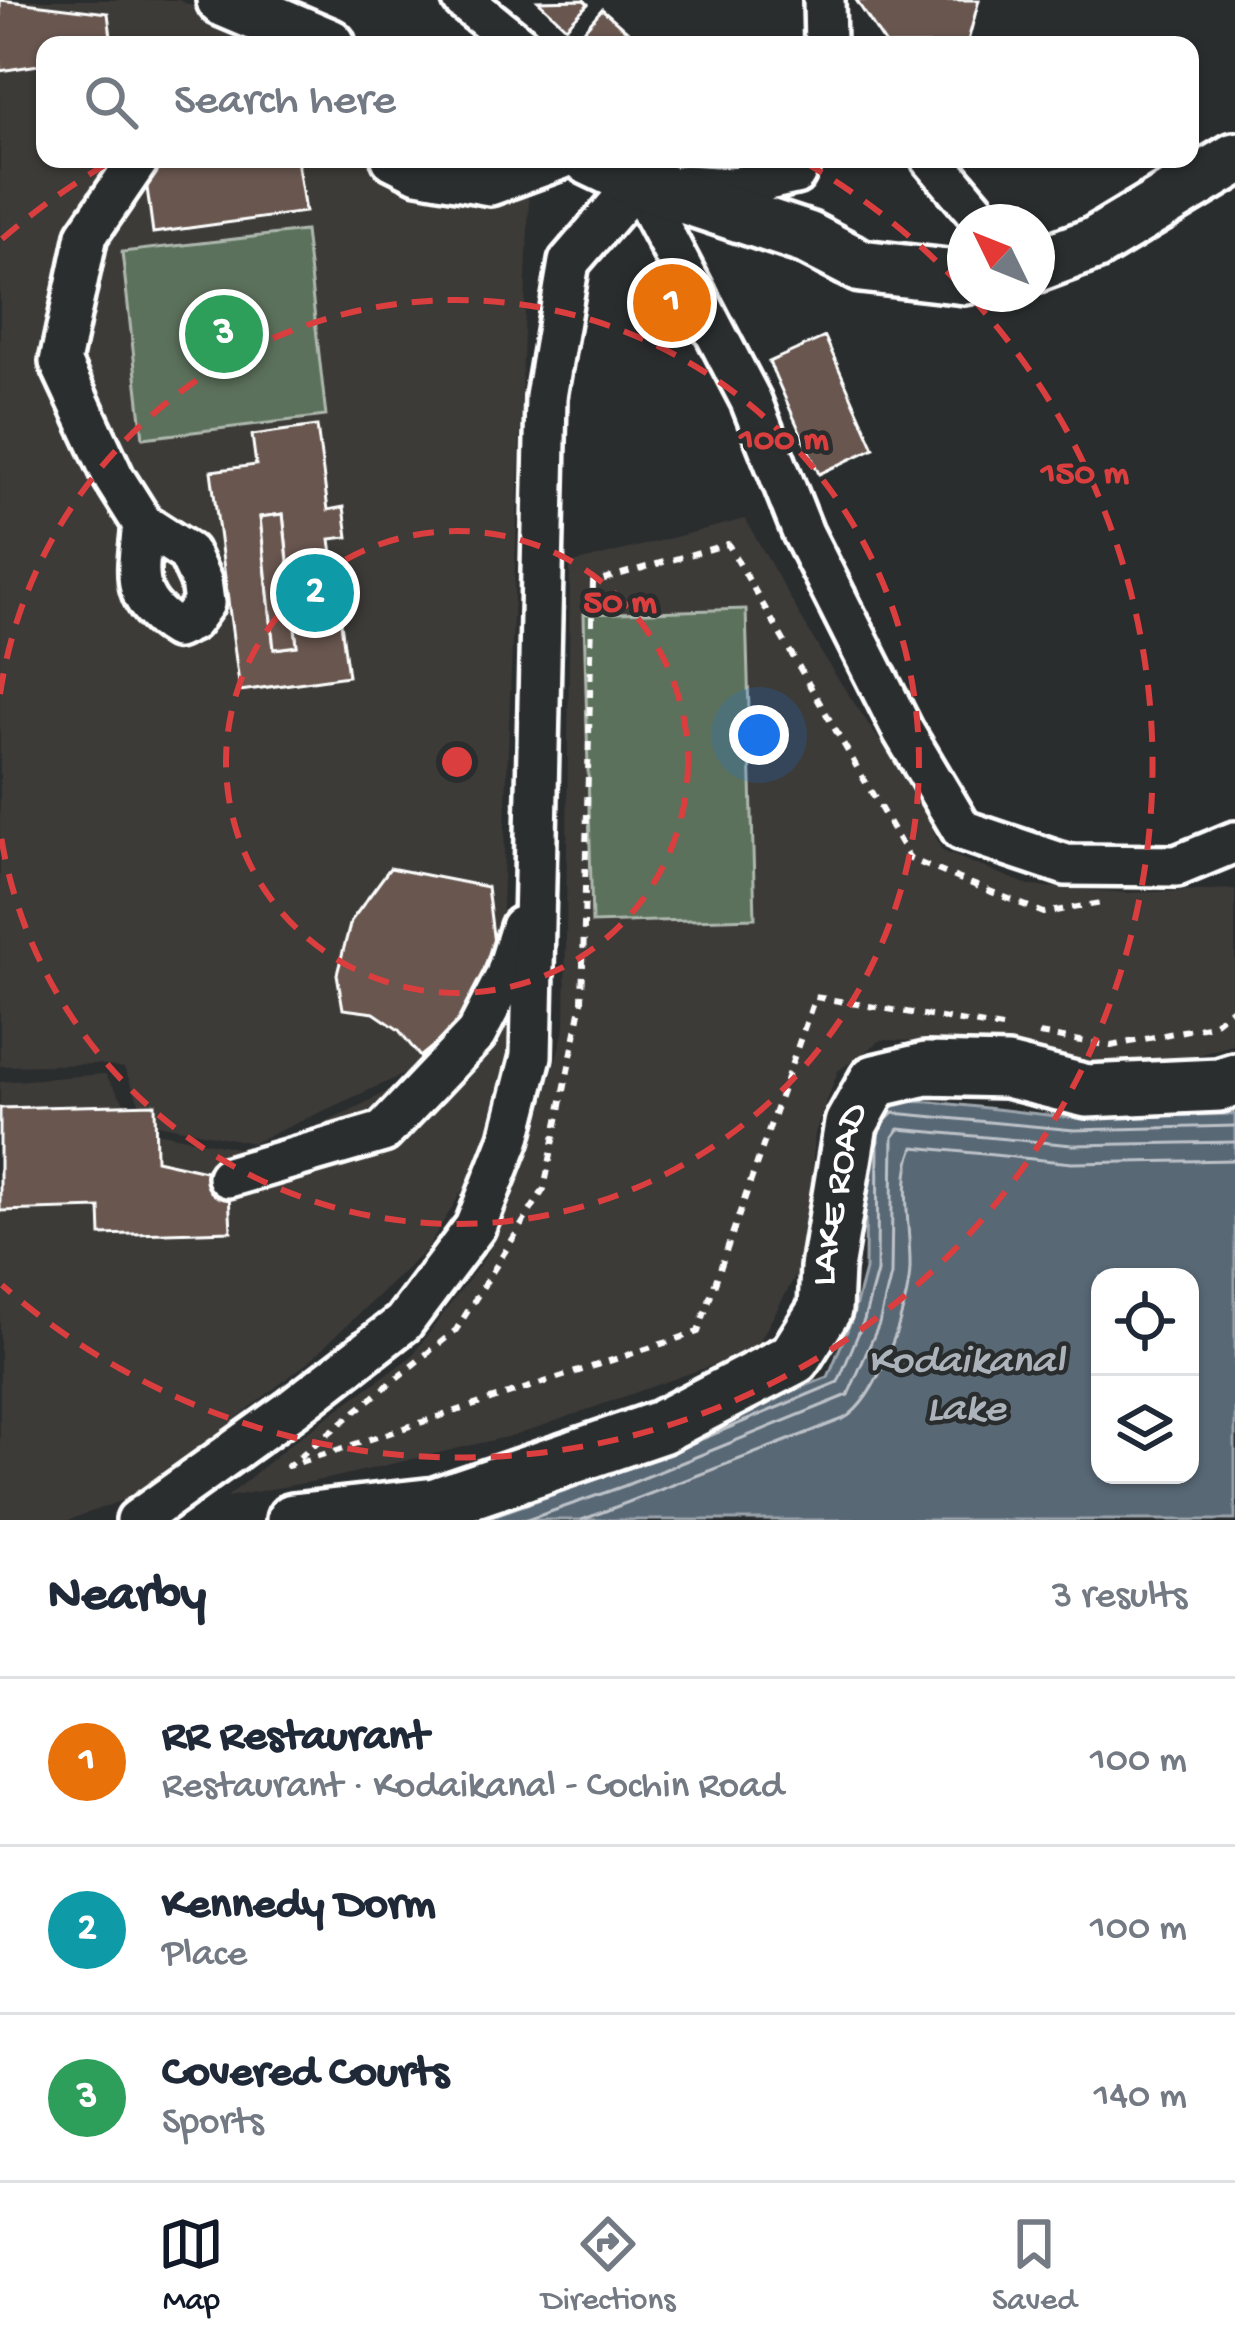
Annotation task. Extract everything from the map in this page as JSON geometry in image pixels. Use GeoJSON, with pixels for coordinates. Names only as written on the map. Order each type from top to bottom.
{"type":"FeatureCollection","features":[{"type":"Feature","properties":{"kind":"main road"},"geometry":{"type":"LineString","coordinates":[[223,0],[307,36]]}},
{"type":"Feature","properties":{"kind":"main road"},"geometry":{"type":"LineString","coordinates":[[1055,258],[1094,244],[1235,159]]}},
{"type":"Feature","properties":{"kind":"main road"},"geometry":{"type":"LineString","coordinates":[[631,170],[807,238],[861,266],[947,276]]}},
{"type":"Feature","properties":{"kind":"main road","name":"LAKE ROAD"},"geometry":{"type":"LineString","coordinates":[[293,1520],[436,1504],[661,1427],[794,1358],[825,1309],[827,1268],[851,1124],[874,1081],[926,1069],[1007,1071],[1087,1091],[1220,1085],[1235,1080]]}},
{"type":"Feature","properties":{"kind":"street"},"geometry":{"type":"LineString","coordinates":[[463,0],[508,36]]}},
{"type":"Feature","properties":{"kind":"street"},"geometry":{"type":"LineString","coordinates":[[133,168],[87,235],[60,362],[114,478],[143,524]]}},
{"type":"Feature","properties":{"kind":"street"},"geometry":{"type":"LineString","coordinates":[[410,168],[490,185],[536,168]]}},
{"type":"Feature","properties":{"kind":"street"},"geometry":{"type":"LineString","coordinates":[[631,170],[730,188],[795,174],[798,168]]}},
{"type":"Feature","properties":{"kind":"street"},"geometry":{"type":"LineString","coordinates":[[940,168],[970,204]]}},
{"type":"Feature","properties":{"kind":"street"},"geometry":{"type":"LineString","coordinates":[[631,170],[751,401],[803,533],[903,731],[962,830],[1066,865],[1177,866],[1235,842]]}},
{"type":"Feature","properties":{"kind":"street"},"geometry":{"type":"LineString","coordinates":[[136,1520],[403,1323],[475,1227],[510,1138],[531,1056],[546,397],[569,262],[631,170]]}},
{"type":"Feature","properties":{"kind":"street"},"geometry":{"type":"LineString","coordinates":[[228,1177],[383,1132],[476,1034],[505,978],[535,881]]}},
{"type":"Feature","properties":{"kind":"path"},"geometry":{"type":"LineString","coordinates":[[1108,902],[1044,913],[910,859],[728,544],[593,582],[582,1002],[544,1189],[456,1330],[288,1466],[698,1332],[815,997],[1112,1046],[1212,1025],[1235,1006]]}},
{"type":"Feature","properties":{"kind":"shaded area"},"geometry":{"type":"Polygon","coordinates":[[[0,0],[178,0],[262,36],[36,36],[36,168],[519,168],[529,202],[501,932],[462,1031],[413,1070],[253,1143],[148,1122],[124,1068],[0,1066],[0,0]]]}},
{"type":"Feature","properties":{"kind":"shaded area"},"geometry":{"type":"Polygon","coordinates":[[[745,519],[826,661],[921,802],[942,851],[1031,886],[1128,893],[1235,889],[1235,1044],[1186,1059],[1087,1063],[1016,1043],[881,1040],[838,1071],[815,1133],[805,1258],[755,1350],[519,1434],[227,1497],[290,1444],[412,1356],[486,1256],[532,1147],[565,1026],[570,564],[745,519]]]}},
{"type":"Feature","properties":{"kind":"shaded area"},"geometry":{"type":"Polygon","coordinates":[[[511,1001],[513,1069],[492,1141],[427,1249],[307,1363],[139,1494],[69,1520],[0,1520],[0,1082],[105,1074],[142,1129],[256,1152],[405,1082],[511,1001]]]}},
{"type":"Feature","properties":{"kind":"green space"},"geometry":{"type":"Polygon","coordinates":[[[305,231],[326,416],[143,438],[122,252],[305,231]]]}},
{"type":"Feature","properties":{"kind":"green space"},"geometry":{"type":"Polygon","coordinates":[[[746,609],[755,918],[592,923],[584,614],[746,609]]]}},
{"type":"Feature","properties":{"kind":"water","name":"Kodaikanal Lake"},"geometry":{"type":"Polygon","coordinates":[[[885,1101],[1075,1118],[1235,1114],[1235,1520],[445,1520],[614,1461],[828,1377],[853,1316],[865,1270],[866,1126],[885,1101]]]}},
{"type":"Feature","properties":{"kind":"building"},"geometry":{"type":"Polygon","coordinates":[[[0,0],[108,13],[111,36],[36,36],[36,65],[0,71],[0,0]]]}},
{"type":"Feature","properties":{"kind":"building"},"geometry":{"type":"Polygon","coordinates":[[[584,0],[588,4],[566,27],[538,1],[584,0]]]}},
{"type":"Feature","properties":{"kind":"building"},"geometry":{"type":"Polygon","coordinates":[[[856,0],[979,0],[969,36],[880,36],[856,0]]]}},
{"type":"Feature","properties":{"kind":"building"},"geometry":{"type":"Polygon","coordinates":[[[602,9],[633,36],[579,36],[602,9]]]}},
{"type":"Feature","properties":{"kind":"building"},"geometry":{"type":"Polygon","coordinates":[[[144,168],[298,168],[305,212],[153,233],[144,168]]]}},
{"type":"Feature","properties":{"kind":"building"},"geometry":{"type":"Polygon","coordinates":[[[825,337],[874,448],[819,474],[769,362],[825,337]]]}},
{"type":"Feature","properties":{"kind":"building"},"geometry":{"type":"Polygon","coordinates":[[[317,426],[328,510],[344,507],[348,537],[330,539],[348,676],[240,691],[211,471],[256,465],[252,435],[317,426]],[[283,514],[260,517],[274,649],[297,646],[283,514]]]}},
{"type":"Feature","properties":{"kind":"building"},"geometry":{"type":"Polygon","coordinates":[[[283,514],[297,646],[274,649],[260,517],[283,514]]]}},
{"type":"Feature","properties":{"kind":"building"},"geometry":{"type":"Polygon","coordinates":[[[390,868],[487,887],[495,952],[469,1017],[420,1057],[399,1030],[374,1013],[343,1009],[337,974],[351,921],[390,868]]]}},
{"type":"Feature","properties":{"kind":"building"},"geometry":{"type":"Polygon","coordinates":[[[155,1104],[156,1160],[228,1176],[231,1231],[101,1235],[100,1208],[0,1211],[0,1108],[155,1104]]]}},
{"type":"Feature","properties":{"kind":"place","name":"RR Restaurant"},"geometry":{"type":"Point","coordinates":[672,303]}},
{"type":"Feature","properties":{"kind":"place","name":"Covered Courts"},"geometry":{"type":"Point","coordinates":[224,334]}},
{"type":"Feature","properties":{"kind":"place","name":"Kennedy Dorm"},"geometry":{"type":"Point","coordinates":[315,593]}}]}
